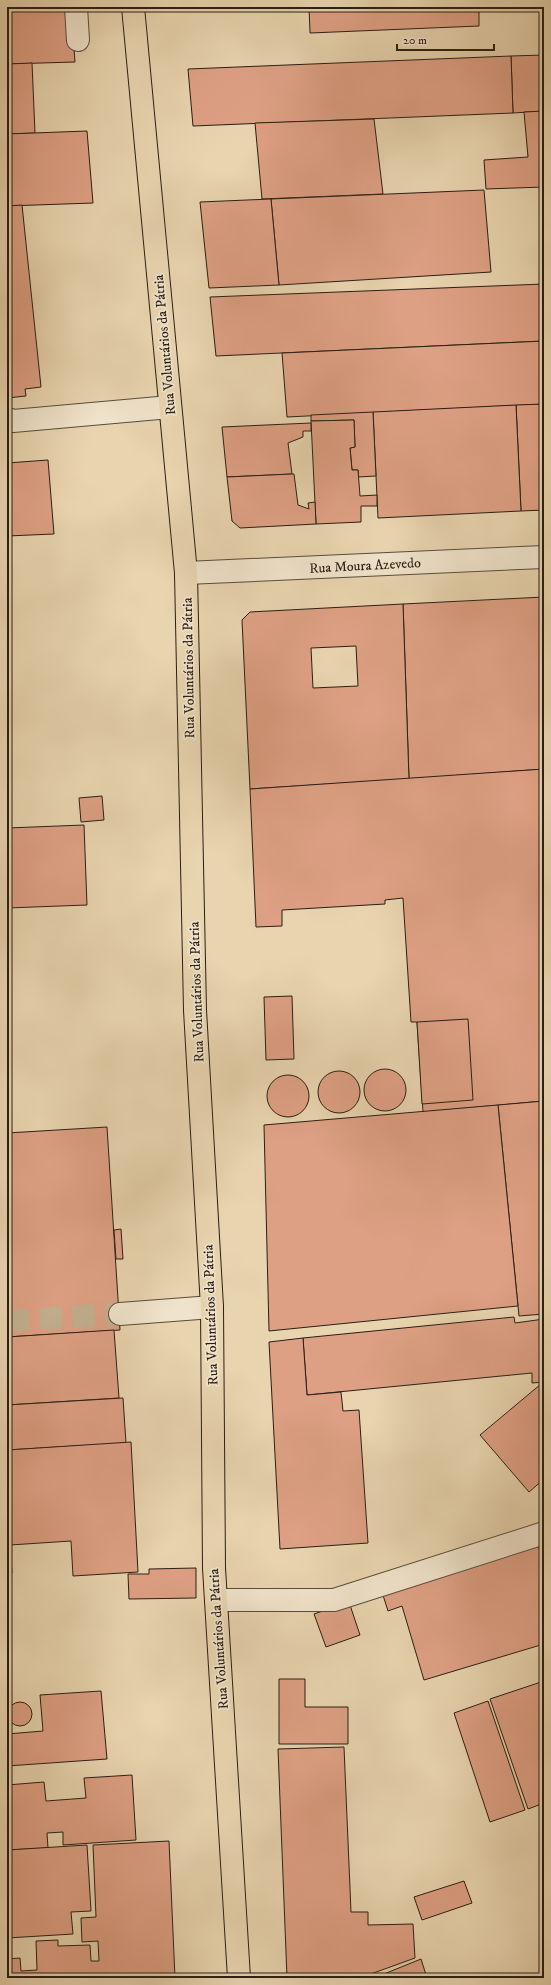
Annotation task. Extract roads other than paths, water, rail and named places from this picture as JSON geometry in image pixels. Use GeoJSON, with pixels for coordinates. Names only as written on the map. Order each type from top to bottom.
{"type":"FeatureCollection","features":[{"type":"Feature","properties":{"kind":"main road","name":"Rua Voluntários da Pátria"},"geometry":{"type":"LineString","coordinates":[[133,7],[186,573],[195,1010],[212,1307],[214,1568],[239,1978]]}},
{"type":"Feature","properties":{"kind":"street"},"geometry":{"type":"LineString","coordinates":[[76,7],[78,40]]}},
{"type":"Feature","properties":{"kind":"street"},"geometry":{"type":"LineString","coordinates":[[7,420],[13,421],[170,407]]}},
{"type":"Feature","properties":{"kind":"street","name":"Rua Moura Azevedo"},"geometry":{"type":"LineString","coordinates":[[186,573],[544,557]]}},
{"type":"Feature","properties":{"kind":"street"},"geometry":{"type":"LineString","coordinates":[[120,1314],[212,1307]]}},
{"type":"Feature","properties":{"kind":"street"},"geometry":{"type":"LineString","coordinates":[[216,1600],[334,1600],[544,1533]]}},
{"type":"Feature","properties":{"kind":"tunnel"},"geometry":{"type":"LineString","coordinates":[[7,1321],[120,1314]]}}]}
